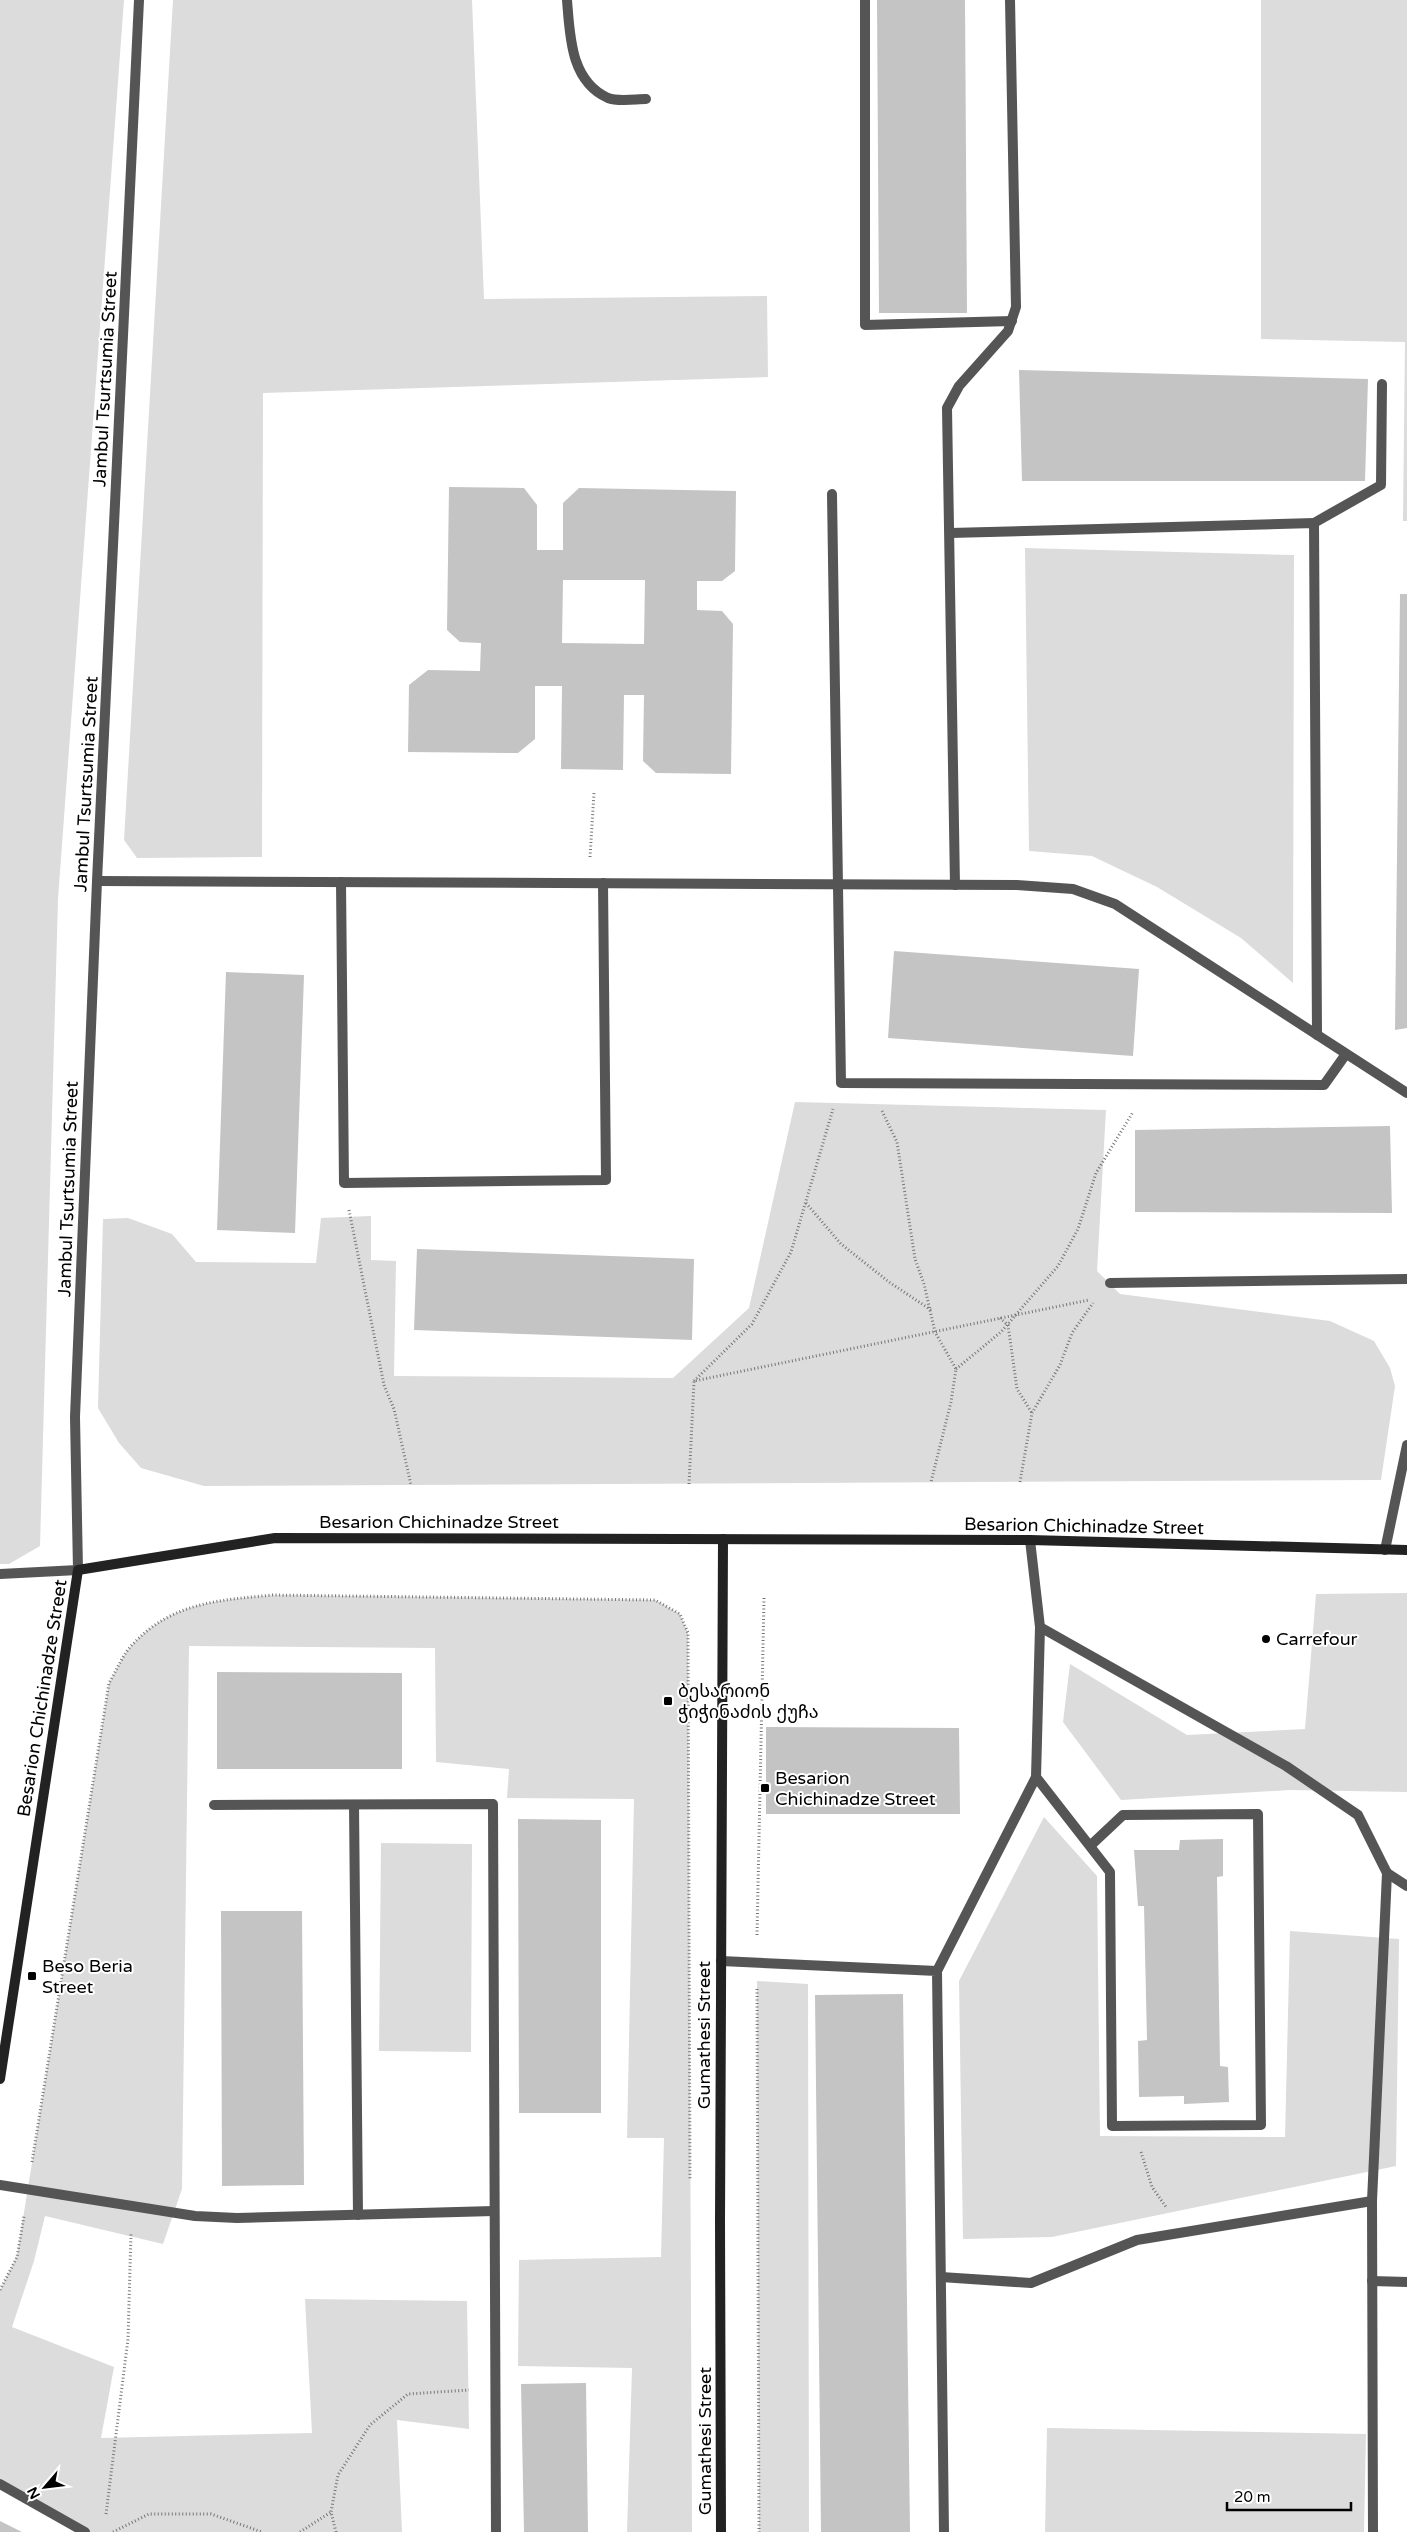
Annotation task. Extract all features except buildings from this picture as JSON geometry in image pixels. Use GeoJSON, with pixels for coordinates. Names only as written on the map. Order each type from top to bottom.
{"type":"FeatureCollection","features":[{"type":"Feature","properties":{"kind":"street","name":"Jambul Tsurtsumia Street"},"geometry":{"type":"LineString","coordinates":[[78,1570],[75,1416],[97,881],[139,0]]}},
{"type":"Feature","properties":{"kind":"street"},"geometry":{"type":"LineString","coordinates":[[567,0],[572,50],[584,79],[609,98],[646,99]]}},
{"type":"Feature","properties":{"kind":"street"},"geometry":{"type":"LineString","coordinates":[[865,0],[865,325],[1012,321]]}},
{"type":"Feature","properties":{"kind":"street"},"geometry":{"type":"LineString","coordinates":[[955,885],[947,408],[959,386],[1008,331],[1016,307],[1010,0]]}},
{"type":"Feature","properties":{"kind":"street"},"geometry":{"type":"LineString","coordinates":[[950,533],[1314,523],[1381,485],[1382,384]]}},
{"type":"Feature","properties":{"kind":"street"},"geometry":{"type":"LineString","coordinates":[[832,494],[840,1083],[1324,1084],[1346,1054]]}},
{"type":"Feature","properties":{"kind":"street"},"geometry":{"type":"LineString","coordinates":[[1314,523],[1317,1034]]}},
{"type":"Feature","properties":{"kind":"street"},"geometry":{"type":"LineString","coordinates":[[97,881],[1017,885],[1073,890],[1115,904],[1407,1093]]}},
{"type":"Feature","properties":{"kind":"street"},"geometry":{"type":"LineString","coordinates":[[341,882],[344,1183],[606,1180],[602,883]]}},
{"type":"Feature","properties":{"kind":"street"},"geometry":{"type":"LineString","coordinates":[[1110,1283],[1407,1279]]}},
{"type":"Feature","properties":{"kind":"street"},"geometry":{"type":"LineString","coordinates":[[1385,1550],[1407,1444]]}},
{"type":"Feature","properties":{"kind":"street","name":"Besarion Chichinadze Street"},"geometry":{"type":"LineString","coordinates":[[0,2079],[2,2050],[78,1570],[275,1538],[1030,1540],[1407,1550]]}},
{"type":"Feature","properties":{"kind":"street","name":"Gumathesi Street"},"geometry":{"type":"LineString","coordinates":[[722,2532],[721,1961],[723,1539]]}},
{"type":"Feature","properties":{"kind":"street"},"geometry":{"type":"LineString","coordinates":[[944,2532],[937,1971],[1036,1777],[1040,1627],[1030,1540]]}},
{"type":"Feature","properties":{"kind":"street"},"geometry":{"type":"LineString","coordinates":[[0,1574],[78,1570]]}},
{"type":"Feature","properties":{"kind":"street"},"geometry":{"type":"LineString","coordinates":[[1040,1627],[1286,1766],[1358,1815],[1387,1873],[1372,2201],[1373,2532]]}},
{"type":"Feature","properties":{"kind":"street"},"geometry":{"type":"LineString","coordinates":[[1036,1777],[1110,1872],[1112,2126],[1261,2125],[1258,1814],[1123,1815],[1090,1846]]}},
{"type":"Feature","properties":{"kind":"street"},"geometry":{"type":"LineString","coordinates":[[214,1805],[493,1804],[496,2532]]}},
{"type":"Feature","properties":{"kind":"street"},"geometry":{"type":"LineString","coordinates":[[354,1805],[358,2215]]}},
{"type":"Feature","properties":{"kind":"street"},"geometry":{"type":"LineString","coordinates":[[1387,1873],[1407,1886]]}},
{"type":"Feature","properties":{"kind":"street"},"geometry":{"type":"LineString","coordinates":[[721,1961],[937,1971]]}},
{"type":"Feature","properties":{"kind":"street"},"geometry":{"type":"LineString","coordinates":[[0,2186],[195,2216],[237,2218],[494,2211]]}},
{"type":"Feature","properties":{"kind":"street"},"geometry":{"type":"LineString","coordinates":[[941,2277],[1031,2282],[1136,2240],[1372,2201]]}},
{"type":"Feature","properties":{"kind":"street"},"geometry":{"type":"LineString","coordinates":[[1372,2281],[1407,2282]]}},
{"type":"Feature","properties":{"kind":"street"},"geometry":{"type":"LineString","coordinates":[[0,2484],[86,2532]]}},
{"type":"Feature","properties":{"kind":"path"},"geometry":{"type":"LineString","coordinates":[[589,883],[594,793]]}},
{"type":"Feature","properties":{"kind":"path"},"geometry":{"type":"LineString","coordinates":[[689,1484],[694,1381],[752,1324],[792,1252],[840,1083]]}},
{"type":"Feature","properties":{"kind":"path"},"geometry":{"type":"LineString","coordinates":[[868,1083],[898,1142],[915,1259],[931,1310],[935,1332],[956,1369],[949,1411],[931,1482]]}},
{"type":"Feature","properties":{"kind":"path"},"geometry":{"type":"LineString","coordinates":[[956,1369],[1018,1315],[1058,1266],[1078,1229],[1096,1173],[1150,1084]]}},
{"type":"Feature","properties":{"kind":"path"},"geometry":{"type":"LineString","coordinates":[[344,1183],[361,1280],[384,1385],[394,1408],[411,1485]]}},
{"type":"Feature","properties":{"kind":"path"},"geometry":{"type":"LineString","coordinates":[[806,1203],[841,1244],[931,1310]]}},
{"type":"Feature","properties":{"kind":"path"},"geometry":{"type":"LineString","coordinates":[[694,1381],[1096,1299],[1072,1333],[1060,1365],[1032,1413],[1020,1482]]}},
{"type":"Feature","properties":{"kind":"path"},"geometry":{"type":"LineString","coordinates":[[1000,1318],[1008,1324],[1017,1389],[1032,1413]]}},
{"type":"Feature","properties":{"kind":"path"},"geometry":{"type":"LineString","coordinates":[[0,2290],[17,2256],[109,1683],[133,1644],[166,1617],[212,1600],[273,1595],[654,1600],[680,1614],[688,1633],[690,2184]]}},
{"type":"Feature","properties":{"kind":"path"},"geometry":{"type":"LineString","coordinates":[[758,2532],[757,1963],[764,1598]]}},
{"type":"Feature","properties":{"kind":"path"},"geometry":{"type":"LineString","coordinates":[[1140,2126],[1138,2142],[1152,2187],[1183,2232]]}},
{"type":"Feature","properties":{"kind":"path"},"geometry":{"type":"LineString","coordinates":[[105,2522],[128,2339],[131,2206]]}},
{"type":"Feature","properties":{"kind":"path"},"geometry":{"type":"LineString","coordinates":[[336,2532],[331,2512],[338,2476],[370,2425],[408,2394],[495,2388]]}},
{"type":"Feature","properties":{"kind":"path"},"geometry":{"type":"LineString","coordinates":[[300,2532],[331,2512]]}},
{"type":"Feature","properties":{"kind":"path"},"geometry":{"type":"LineString","coordinates":[[113,2532],[149,2514],[211,2514],[262,2532]]}},
{"type":"Feature","properties":{"kind":"shaded area"},"geometry":{"type":"Polygon","coordinates":[[[0,0],[124,0],[58,899],[40,1546],[9,1564],[0,1564],[0,0]]]}},
{"type":"Feature","properties":{"kind":"shaded area"},"geometry":{"type":"Polygon","coordinates":[[[173,0],[472,0],[484,299],[767,296],[768,377],[263,393],[262,857],[137,858],[124,840],[173,0]]]}},
{"type":"Feature","properties":{"kind":"shaded area"},"geometry":{"type":"Polygon","coordinates":[[[1261,0],[1407,0],[1407,521],[1403,521],[1405,342],[1261,339],[1261,0]]]}},
{"type":"Feature","properties":{"kind":"shaded area"},"geometry":{"type":"Polygon","coordinates":[[[1025,548],[1294,555],[1293,983],[1241,938],[1157,887],[1092,856],[1029,851],[1025,548]]]}},
{"type":"Feature","properties":{"kind":"shaded area"},"geometry":{"type":"Polygon","coordinates":[[[795,1102],[1106,1110],[1097,1271],[1120,1294],[1330,1321],[1374,1341],[1390,1368],[1395,1386],[1381,1480],[204,1486],[141,1468],[119,1443],[98,1408],[103,1219],[128,1218],[172,1234],[196,1262],[316,1263],[321,1218],[371,1216],[371,1260],[396,1261],[394,1376],[673,1378],[749,1308],[795,1102]]]}},
{"type":"Feature","properties":{"kind":"shaded area"},"geometry":{"type":"Polygon","coordinates":[[[1407,1593],[1407,1792],[1290,1790],[1121,1800],[1063,1722],[1070,1664],[1187,1735],[1305,1729],[1316,1594],[1407,1593]]]}},
{"type":"Feature","properties":{"kind":"shaded area"},"geometry":{"type":"Polygon","coordinates":[[[273,1595],[655,1600],[680,1614],[688,1633],[692,2532],[627,2532],[632,2368],[518,2366],[519,2260],[661,2257],[664,2138],[627,2138],[634,1799],[507,1798],[509,1769],[436,1762],[435,1648],[189,1646],[182,2189],[163,2244],[45,2216],[34,2261],[12,2327],[114,2367],[101,2438],[312,2433],[305,2299],[467,2301],[469,2429],[397,2420],[402,2532],[85,2532],[0,2484],[0,2290],[17,2256],[109,1683],[130,1647],[149,1629],[165,1619],[181,1611],[216,1602],[273,1595]]]}},
{"type":"Feature","properties":{"kind":"shaded area"},"geometry":{"type":"Polygon","coordinates":[[[1044,1817],[1097,1876],[1100,2136],[1285,2137],[1290,1931],[1399,1939],[1396,2166],[1052,2237],[963,2239],[959,1981],[1044,1817]]]}},
{"type":"Feature","properties":{"kind":"shaded area"},"geometry":{"type":"Polygon","coordinates":[[[381,1843],[472,1844],[471,2052],[379,2051],[381,1843]]]}},
{"type":"Feature","properties":{"kind":"shaded area"},"geometry":{"type":"Polygon","coordinates":[[[757,1981],[808,1984],[809,2532],[759,2532],[757,1981]]]}},
{"type":"Feature","properties":{"kind":"shaded area"},"geometry":{"type":"Polygon","coordinates":[[[1047,2428],[1366,2434],[1364,2532],[1045,2532],[1047,2428]]]}},
{"type":"Feature","properties":{"kind":"place","name":"Carrefour"},"geometry":{"type":"Point","coordinates":[1266,1639]}},
{"type":"Feature","properties":{"kind":"place","name":"ბესარიონ ჭიჭინაძის ქუჩა"},"geometry":{"type":"Point","coordinates":[668,1701]}},
{"type":"Feature","properties":{"kind":"place","name":"Besarion Chichinadze Street"},"geometry":{"type":"Point","coordinates":[765,1788]}},
{"type":"Feature","properties":{"kind":"place","name":"Beso Beria Street"},"geometry":{"type":"Point","coordinates":[32,1976]}}]}
